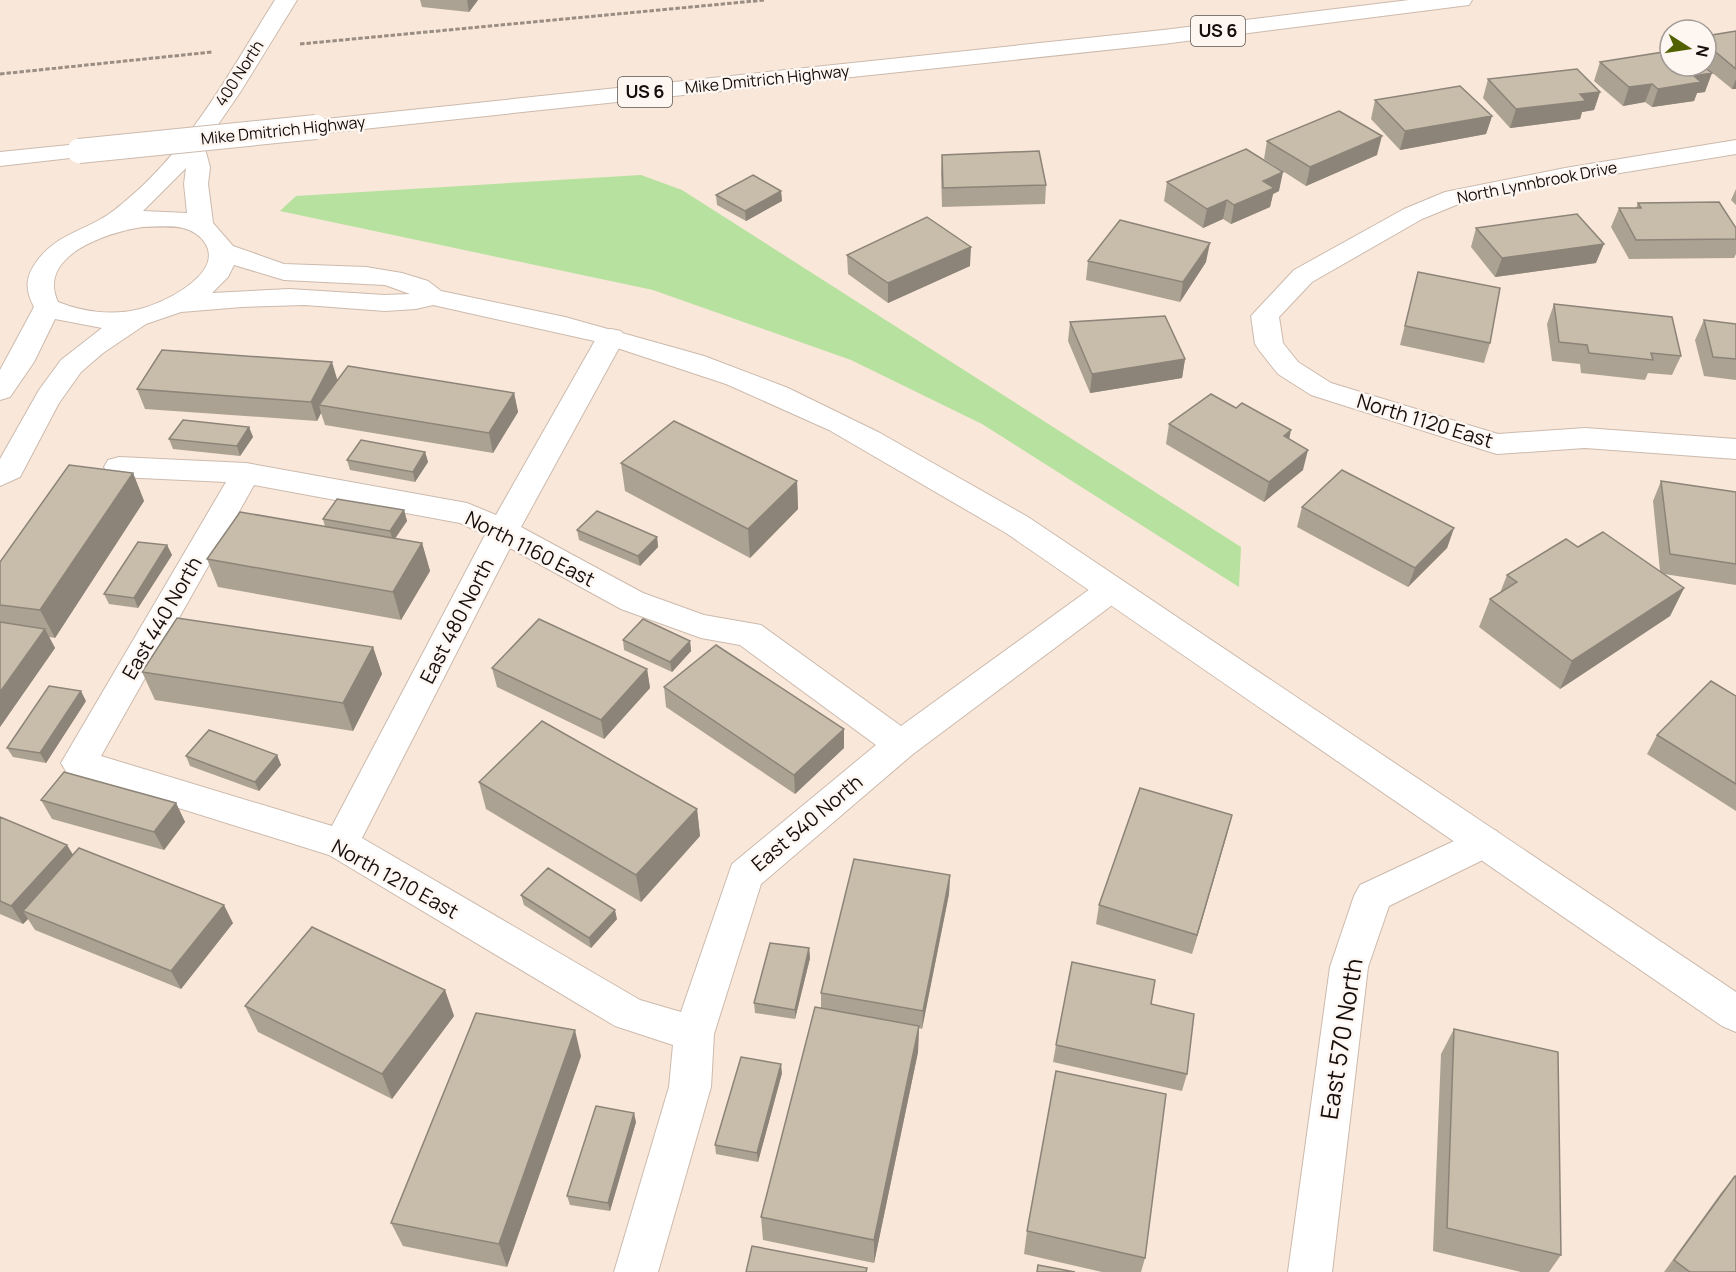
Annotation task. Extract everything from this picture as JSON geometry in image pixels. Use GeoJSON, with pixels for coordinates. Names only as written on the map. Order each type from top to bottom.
{"type":"FeatureCollection","features":[{"type":"Feature","properties":{"kind":"main road","name":"400 North"},"geometry":{"type":"LineString","coordinates":[[107,225],[132,210],[152,192],[192,146],[286,0]]}},
{"type":"Feature","properties":{"kind":"main road","name":"Mike Dmitrich Highway"},"geometry":{"type":"LineString","coordinates":[[0,159],[1151,38],[1461,0]]}},
{"type":"Feature","properties":{"kind":"main road"},"geometry":{"type":"LineString","coordinates":[[192,146],[198,167],[196,184],[201,226]]}},
{"type":"Feature","properties":{"kind":"main road","name":"North Lynnbrook Drive"},"geometry":{"type":"LineString","coordinates":[[1265,316],[1303,276],[1413,214],[1454,197],[1565,175],[1736,147]]}},
{"type":"Feature","properties":{"kind":"main road"},"geometry":{"type":"LineString","coordinates":[[139,318],[108,320],[85,318],[64,314],[48,307],[39,284],[43,271],[61,250],[107,225],[142,219],[182,220],[201,226],[214,237],[222,251],[256,266],[285,272],[388,278],[424,288],[433,297]]}},
{"type":"Feature","properties":{"kind":"main road"},"geometry":{"type":"LineString","coordinates":[[0,476],[9,470],[51,395],[71,367],[94,345],[139,318],[179,304],[205,286],[220,268],[222,251]]}},
{"type":"Feature","properties":{"kind":"main road"},"geometry":{"type":"LineString","coordinates":[[179,304],[304,297],[391,305],[414,303],[433,297],[525,314],[611,337],[730,375],[780,395],[923,470],[1017,525],[1736,1014]]}},
{"type":"Feature","properties":{"kind":"main road"},"geometry":{"type":"LineString","coordinates":[[0,391],[20,362],[48,307]]}},
{"type":"Feature","properties":{"kind":"main road","name":"North 1120 East"},"geometry":{"type":"LineString","coordinates":[[1265,316],[1269,344],[1288,368],[1321,389],[1497,444],[1585,438],[1736,449]]}},
{"type":"Feature","properties":{"kind":"main road","name":"East 480 North"},"geometry":{"type":"LineString","coordinates":[[341,844],[503,531],[611,337]]}},
{"type":"Feature","properties":{"kind":"main road","name":"North 1160 East"},"geometry":{"type":"LineString","coordinates":[[119,466],[246,473],[467,514],[632,601],[701,626],[749,634],[901,744]]}},
{"type":"Feature","properties":{"kind":"main road","name":"East 440 North"},"geometry":{"type":"LineString","coordinates":[[79,763],[246,473]]}},
{"type":"Feature","properties":{"kind":"main road","name":"East 540 North"},"geometry":{"type":"LineString","coordinates":[[636,1272],[690,1087],[694,1034],[744,875],[901,744],[1112,590]]}},
{"type":"Feature","properties":{"kind":"main road","name":"North 1210 East"},"geometry":{"type":"LineString","coordinates":[[79,763],[341,844],[629,1014],[694,1034]]}},
{"type":"Feature","properties":{"kind":"main road","name":"East 570 North"},"geometry":{"type":"LineString","coordinates":[[1310,1272],[1349,967],[1373,896],[1485,842]]}},
{"type":"Feature","properties":{"kind":"path"},"geometry":{"type":"LineString","coordinates":[[299,44],[765,0]]}},
{"type":"Feature","properties":{"kind":"path"},"geometry":{"type":"LineString","coordinates":[[0,74],[220,52]]}},
{"type":"Feature","properties":{"kind":"green space"},"geometry":{"type":"Polygon","coordinates":[[[641,175],[682,190],[1241,547],[1239,587],[982,424],[851,360],[653,290],[280,211],[296,196],[641,175]]]}},
{"type":"Feature","properties":{"kind":"building"},"geometry":{"type":"Polygon","coordinates":[[[1736,31],[1736,69],[1718,54],[1718,34],[1736,31]]]}},
{"type":"Feature","properties":{"kind":"building"},"geometry":{"type":"Polygon","coordinates":[[[1658,53],[1658,78],[1696,78],[1701,82],[1658,89],[1652,84],[1629,87],[1600,62],[1658,53]]]}},
{"type":"Feature","properties":{"kind":"building"},"geometry":{"type":"Polygon","coordinates":[[[1577,69],[1600,92],[1580,94],[1586,101],[1516,109],[1488,79],[1577,69]]]}},
{"type":"Feature","properties":{"kind":"building"},"geometry":{"type":"Polygon","coordinates":[[[1460,86],[1492,116],[1405,131],[1375,100],[1460,86]]]}},
{"type":"Feature","properties":{"kind":"building"},"geometry":{"type":"Polygon","coordinates":[[[1339,111],[1382,136],[1310,167],[1267,141],[1339,111]]]}},
{"type":"Feature","properties":{"kind":"building"},"geometry":{"type":"Polygon","coordinates":[[[1246,149],[1283,172],[1263,181],[1274,188],[1234,205],[1227,200],[1207,209],[1167,182],[1246,149]]]}},
{"type":"Feature","properties":{"kind":"building"},"geometry":{"type":"Polygon","coordinates":[[[1039,151],[1046,185],[943,188],[942,155],[1039,151]]]}},
{"type":"Feature","properties":{"kind":"building"},"geometry":{"type":"Polygon","coordinates":[[[753,175],[781,191],[745,211],[716,195],[753,175]]]}},
{"type":"Feature","properties":{"kind":"building"},"geometry":{"type":"Polygon","coordinates":[[[1719,202],[1736,228],[1736,239],[1636,240],[1619,208],[1641,208],[1638,203],[1719,202]]]}},
{"type":"Feature","properties":{"kind":"building"},"geometry":{"type":"Polygon","coordinates":[[[1577,214],[1604,244],[1502,258],[1476,228],[1577,214]]]}},
{"type":"Feature","properties":{"kind":"building"},"geometry":{"type":"Polygon","coordinates":[[[927,217],[971,247],[888,283],[847,255],[927,217]]]}},
{"type":"Feature","properties":{"kind":"building"},"geometry":{"type":"Polygon","coordinates":[[[1120,220],[1210,243],[1183,282],[1088,261],[1120,220]]]}},
{"type":"Feature","properties":{"kind":"building"},"geometry":{"type":"Polygon","coordinates":[[[1418,272],[1500,288],[1490,343],[1405,326],[1418,272]]]}},
{"type":"Feature","properties":{"kind":"building"},"geometry":{"type":"Polygon","coordinates":[[[1554,304],[1672,317],[1681,356],[1651,353],[1653,360],[1589,353],[1587,345],[1559,342],[1554,304]]]}},
{"type":"Feature","properties":{"kind":"building"},"geometry":{"type":"Polygon","coordinates":[[[1165,316],[1185,359],[1092,374],[1070,322],[1165,316]]]}},
{"type":"Feature","properties":{"kind":"building"},"geometry":{"type":"Polygon","coordinates":[[[1704,320],[1736,324],[1736,359],[1713,357],[1704,320]]]}},
{"type":"Feature","properties":{"kind":"building"},"geometry":{"type":"Polygon","coordinates":[[[162,350],[332,362],[311,402],[137,389],[162,350]]]}},
{"type":"Feature","properties":{"kind":"building"},"geometry":{"type":"Polygon","coordinates":[[[348,366],[514,393],[489,433],[319,405],[348,366]]]}},
{"type":"Feature","properties":{"kind":"building"},"geometry":{"type":"Polygon","coordinates":[[[1211,394],[1236,408],[1242,403],[1291,430],[1284,436],[1308,450],[1269,482],[1169,424],[1211,394]]]}},
{"type":"Feature","properties":{"kind":"building"},"geometry":{"type":"Polygon","coordinates":[[[183,420],[249,427],[237,446],[169,439],[183,420]]]}},
{"type":"Feature","properties":{"kind":"building"},"geometry":{"type":"Polygon","coordinates":[[[674,421],[797,481],[748,529],[621,463],[674,421]]]}},
{"type":"Feature","properties":{"kind":"building"},"geometry":{"type":"Polygon","coordinates":[[[361,440],[425,452],[413,472],[347,460],[361,440]]]}},
{"type":"Feature","properties":{"kind":"building"},"geometry":{"type":"Polygon","coordinates":[[[69,465],[133,473],[40,610],[0,605],[0,562],[69,465]]]}},
{"type":"Feature","properties":{"kind":"building"},"geometry":{"type":"Polygon","coordinates":[[[1342,470],[1454,528],[1415,568],[1302,507],[1342,470]]]}},
{"type":"Feature","properties":{"kind":"building"},"geometry":{"type":"Polygon","coordinates":[[[1661,481],[1736,492],[1736,564],[1670,554],[1661,481]]]}},
{"type":"Feature","properties":{"kind":"building"},"geometry":{"type":"Polygon","coordinates":[[[337,499],[404,510],[390,531],[323,519],[337,499]]]}},
{"type":"Feature","properties":{"kind":"building"},"geometry":{"type":"Polygon","coordinates":[[[597,511],[657,537],[638,556],[577,530],[597,511]]]}},
{"type":"Feature","properties":{"kind":"building"},"geometry":{"type":"Polygon","coordinates":[[[240,512],[422,543],[393,592],[207,559],[240,512]]]}},
{"type":"Feature","properties":{"kind":"building"},"geometry":{"type":"Polygon","coordinates":[[[1603,532],[1684,588],[1572,661],[1490,599],[1517,582],[1507,575],[1566,539],[1578,547],[1603,532]]]}},
{"type":"Feature","properties":{"kind":"building"},"geometry":{"type":"Polygon","coordinates":[[[138,542],[167,545],[134,598],[104,594],[138,542]]]}},
{"type":"Feature","properties":{"kind":"building"},"geometry":{"type":"Polygon","coordinates":[[[177,618],[373,647],[343,703],[142,672],[177,618]]]}},
{"type":"Feature","properties":{"kind":"building"},"geometry":{"type":"Polygon","coordinates":[[[539,619],[647,669],[601,720],[492,668],[539,619]]]}},
{"type":"Feature","properties":{"kind":"building"},"geometry":{"type":"Polygon","coordinates":[[[643,619],[690,641],[670,662],[623,640],[643,619]]]}},
{"type":"Feature","properties":{"kind":"building"},"geometry":{"type":"Polygon","coordinates":[[[0,622],[45,629],[0,692],[0,622]]]}},
{"type":"Feature","properties":{"kind":"building"},"geometry":{"type":"Polygon","coordinates":[[[716,645],[844,729],[794,775],[664,687],[716,645]]]}},
{"type":"Feature","properties":{"kind":"building"},"geometry":{"type":"Polygon","coordinates":[[[1711,681],[1736,696],[1736,784],[1657,735],[1711,681]]]}},
{"type":"Feature","properties":{"kind":"building"},"geometry":{"type":"Polygon","coordinates":[[[49,686],[81,691],[40,753],[7,748],[49,686]]]}},
{"type":"Feature","properties":{"kind":"building"},"geometry":{"type":"Polygon","coordinates":[[[542,721],[697,809],[636,875],[479,782],[542,721]]]}},
{"type":"Feature","properties":{"kind":"building"},"geometry":{"type":"Polygon","coordinates":[[[209,730],[277,755],[255,782],[186,756],[209,730]]]}},
{"type":"Feature","properties":{"kind":"building"},"geometry":{"type":"Polygon","coordinates":[[[64,772],[176,803],[154,832],[41,800],[64,772]]]}},
{"type":"Feature","properties":{"kind":"building"},"geometry":{"type":"Polygon","coordinates":[[[1140,788],[1232,815],[1197,935],[1099,905],[1140,788]]]}},
{"type":"Feature","properties":{"kind":"building"},"geometry":{"type":"Polygon","coordinates":[[[0,817],[67,845],[11,906],[0,901],[0,817]]]}},
{"type":"Feature","properties":{"kind":"building"},"geometry":{"type":"Polygon","coordinates":[[[79,848],[224,905],[171,971],[23,911],[79,848]]]}},
{"type":"Feature","properties":{"kind":"building"},"geometry":{"type":"Polygon","coordinates":[[[854,859],[950,875],[923,1011],[821,993],[854,859]]]}},
{"type":"Feature","properties":{"kind":"building"},"geometry":{"type":"Polygon","coordinates":[[[548,868],[615,910],[589,938],[521,895],[548,868]]]}},
{"type":"Feature","properties":{"kind":"building"},"geometry":{"type":"Polygon","coordinates":[[[312,927],[445,990],[382,1074],[245,1006],[312,927]]]}},
{"type":"Feature","properties":{"kind":"building"},"geometry":{"type":"Polygon","coordinates":[[[770,943],[809,948],[795,1010],[754,1003],[770,943]]]}},
{"type":"Feature","properties":{"kind":"building"},"geometry":{"type":"Polygon","coordinates":[[[1072,962],[1155,980],[1151,1004],[1194,1014],[1187,1074],[1056,1045],[1072,962]]]}},
{"type":"Feature","properties":{"kind":"building"},"geometry":{"type":"Polygon","coordinates":[[[815,1007],[919,1026],[874,1240],[761,1217],[815,1007]]]}},
{"type":"Feature","properties":{"kind":"building"},"geometry":{"type":"Polygon","coordinates":[[[476,1013],[575,1030],[499,1244],[391,1223],[476,1013]]]}},
{"type":"Feature","properties":{"kind":"building"},"geometry":{"type":"Polygon","coordinates":[[[1454,1029],[1558,1052],[1561,1255],[1447,1228],[1454,1029]]]}},
{"type":"Feature","properties":{"kind":"building"},"geometry":{"type":"Polygon","coordinates":[[[741,1057],[781,1064],[757,1153],[715,1145],[741,1057]]]}},
{"type":"Feature","properties":{"kind":"building"},"geometry":{"type":"Polygon","coordinates":[[[1056,1071],[1166,1094],[1145,1258],[1027,1231],[1056,1071]]]}},
{"type":"Feature","properties":{"kind":"building"},"geometry":{"type":"Polygon","coordinates":[[[596,1106],[634,1113],[608,1203],[567,1196],[596,1106]]]}},
{"type":"Feature","properties":{"kind":"building"},"geometry":{"type":"Polygon","coordinates":[[[1735,1176],[1736,1272],[1690,1272],[1674,1260],[1735,1176]]]}},
{"type":"Feature","properties":{"kind":"building"},"geometry":{"type":"Polygon","coordinates":[[[752,1246],[867,1268],[866,1272],[746,1272],[752,1246]]]}},
{"type":"Feature","properties":{"kind":"building"},"geometry":{"type":"Polygon","coordinates":[[[1038,1265],[1075,1272],[1037,1272],[1038,1265]]]}}]}
